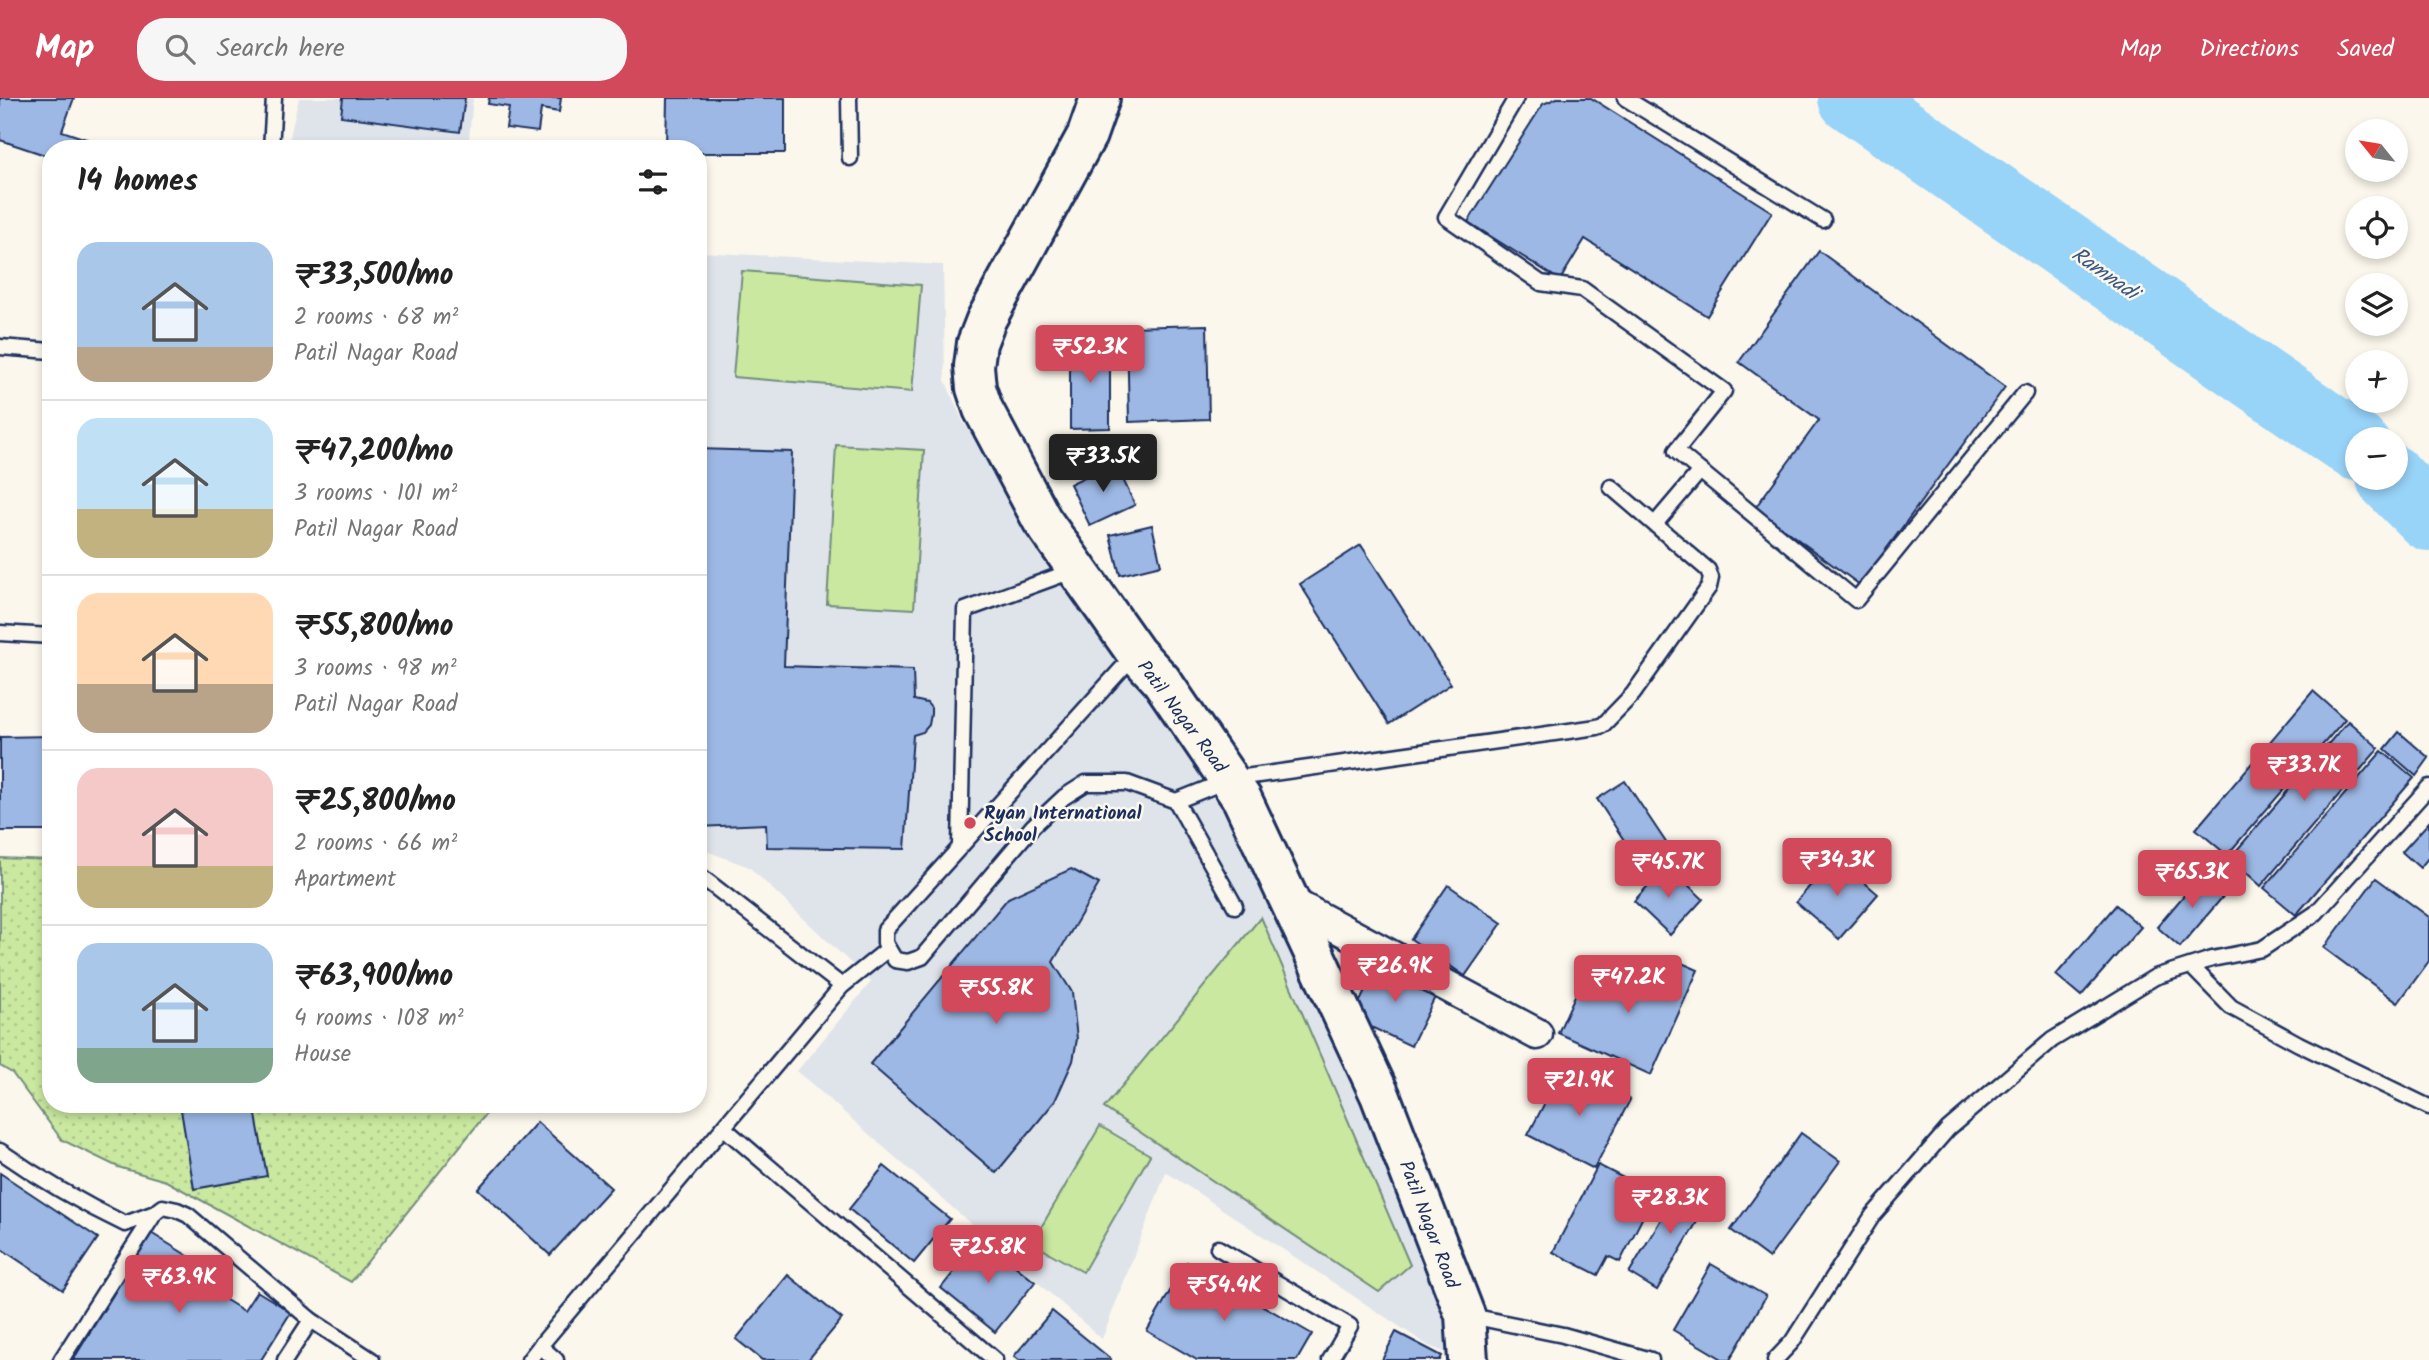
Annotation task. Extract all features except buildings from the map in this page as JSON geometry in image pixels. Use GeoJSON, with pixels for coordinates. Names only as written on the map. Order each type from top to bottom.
{"type":"FeatureCollection","features":[{"type":"Feature","properties":{"kind":"street","name":"Patil Nagar Road"},"geometry":{"type":"LineString","coordinates":[[1100,98],[1087,135],[986,320],[977,343],[974,366],[976,388],[983,408],[1042,520],[1136,653],[1161,680],[1231,779],[1292,903],[1380,1095],[1465,1315],[1468,1360]]}},
{"type":"Feature","properties":{"kind":"street"},"geometry":{"type":"LineString","coordinates":[[1292,903],[1537,1034]]}},
{"type":"Feature","properties":{"kind":"lane"},"geometry":{"type":"LineString","coordinates":[[272,140],[274,98]]}},
{"type":"Feature","properties":{"kind":"lane"},"geometry":{"type":"LineString","coordinates":[[849,98],[850,158]]}},
{"type":"Feature","properties":{"kind":"lane"},"geometry":{"type":"LineString","coordinates":[[1516,98],[1446,217],[1541,283],[1581,289],[1724,391],[1676,452],[1856,600],[2025,393]]}},
{"type":"Feature","properties":{"kind":"lane"},"geometry":{"type":"LineString","coordinates":[[1625,98],[1823,220]]}},
{"type":"Feature","properties":{"kind":"lane"},"geometry":{"type":"LineString","coordinates":[[0,347],[42,350]]}},
{"type":"Feature","properties":{"kind":"lane"},"geometry":{"type":"LineString","coordinates":[[1656,524],[1700,471]]}},
{"type":"Feature","properties":{"kind":"lane"},"geometry":{"type":"LineString","coordinates":[[1177,801],[1231,779],[1603,725],[1633,694],[1710,585],[1708,570],[1611,487]]}},
{"type":"Feature","properties":{"kind":"lane"},"geometry":{"type":"LineString","coordinates":[[960,847],[965,610],[1064,575]]}},
{"type":"Feature","properties":{"kind":"lane"},"geometry":{"type":"LineString","coordinates":[[0,633],[42,635]]}},
{"type":"Feature","properties":{"kind":"lane"},"geometry":{"type":"LineString","coordinates":[[1136,653],[885,930],[885,943],[895,960],[908,962],[922,957],[1033,826],[1064,797],[1086,783],[1127,783],[1177,801],[1235,906]]}},
{"type":"Feature","properties":{"kind":"lane"},"geometry":{"type":"LineString","coordinates":[[1775,1360],[1793,1342],[1873,1216],[1948,1129],[2052,1040],[2155,977],[2262,950],[2316,913],[2429,787]]}},
{"type":"Feature","properties":{"kind":"lane"},"geometry":{"type":"LineString","coordinates":[[707,881],[842,986]]}},
{"type":"Feature","properties":{"kind":"lane"},"geometry":{"type":"LineString","coordinates":[[529,1360],[842,986],[888,949]]}},
{"type":"Feature","properties":{"kind":"lane"},"geometry":{"type":"LineString","coordinates":[[2191,966],[2231,1007],[2298,1044],[2429,1107]]}},
{"type":"Feature","properties":{"kind":"lane"},"geometry":{"type":"LineString","coordinates":[[724,1128],[995,1360]]}},
{"type":"Feature","properties":{"kind":"lane"},"geometry":{"type":"LineString","coordinates":[[0,1151],[80,1202],[125,1224],[155,1213],[163,1207],[188,1215],[312,1320],[372,1360]]}},
{"type":"Feature","properties":{"kind":"lane"},"geometry":{"type":"LineString","coordinates":[[61,1360],[155,1213]]}},
{"type":"Feature","properties":{"kind":"lane"},"geometry":{"type":"LineString","coordinates":[[1218,1248],[1350,1326],[1332,1359]]}},
{"type":"Feature","properties":{"kind":"lane"},"geometry":{"type":"LineString","coordinates":[[1465,1315],[1563,1335],[1651,1360]]}},
{"type":"Feature","properties":{"kind":"lane"},"geometry":{"type":"LineString","coordinates":[[285,1360],[312,1320]]}},
{"type":"Feature","properties":{"kind":"lane"},"geometry":{"type":"LineString","coordinates":[[540,1346],[556,1360]]}},
{"type":"Feature","properties":{"kind":"shaded area"},"geometry":{"type":"Polygon","coordinates":[[[299,98],[473,98],[469,140],[289,140],[299,98]]]}},
{"type":"Feature","properties":{"kind":"shaded area","name":"Ryan International School"},"geometry":{"type":"Polygon","coordinates":[[[707,252],[943,265],[945,380],[963,422],[1179,722],[1229,799],[1458,1318],[1449,1354],[1429,1346],[1166,1172],[1102,1339],[797,1071],[871,982],[749,867],[707,851],[707,252]]]}},
{"type":"Feature","properties":{"kind":"green space"},"geometry":{"type":"Polygon","coordinates":[[[742,271],[921,285],[912,392],[733,377],[742,271]]]}},
{"type":"Feature","properties":{"kind":"green space"},"geometry":{"type":"Polygon","coordinates":[[[836,445],[924,450],[914,609],[827,604],[836,445]]]}},
{"type":"Feature","properties":{"kind":"green space"},"geometry":{"type":"Polygon","coordinates":[[[0,858],[42,860],[42,1113],[487,1113],[351,1282],[166,1181],[118,1167],[62,1140],[12,1073],[0,1066],[0,858]]]}},
{"type":"Feature","properties":{"kind":"green space"},"geometry":{"type":"Polygon","coordinates":[[[1261,917],[1410,1265],[1379,1292],[1104,1108],[1261,917]]]}},
{"type":"Feature","properties":{"kind":"green space"},"geometry":{"type":"Polygon","coordinates":[[[1100,1126],[1150,1155],[1083,1272],[1032,1243],[1100,1126]]]}},
{"type":"Feature","properties":{"kind":"waterway","name":"Ramnadi"},"geometry":{"type":"LineString","coordinates":[[1852,98],[2345,439]]}},
{"type":"Feature","properties":{"kind":"waterway","name":"Ramnadi"},"geometry":{"type":"LineString","coordinates":[[2402,490],[2429,517]]}},
{"type":"Feature","properties":{"kind":"place","name":"Ryan International School"},"geometry":{"type":"Point","coordinates":[970,823]}}]}
